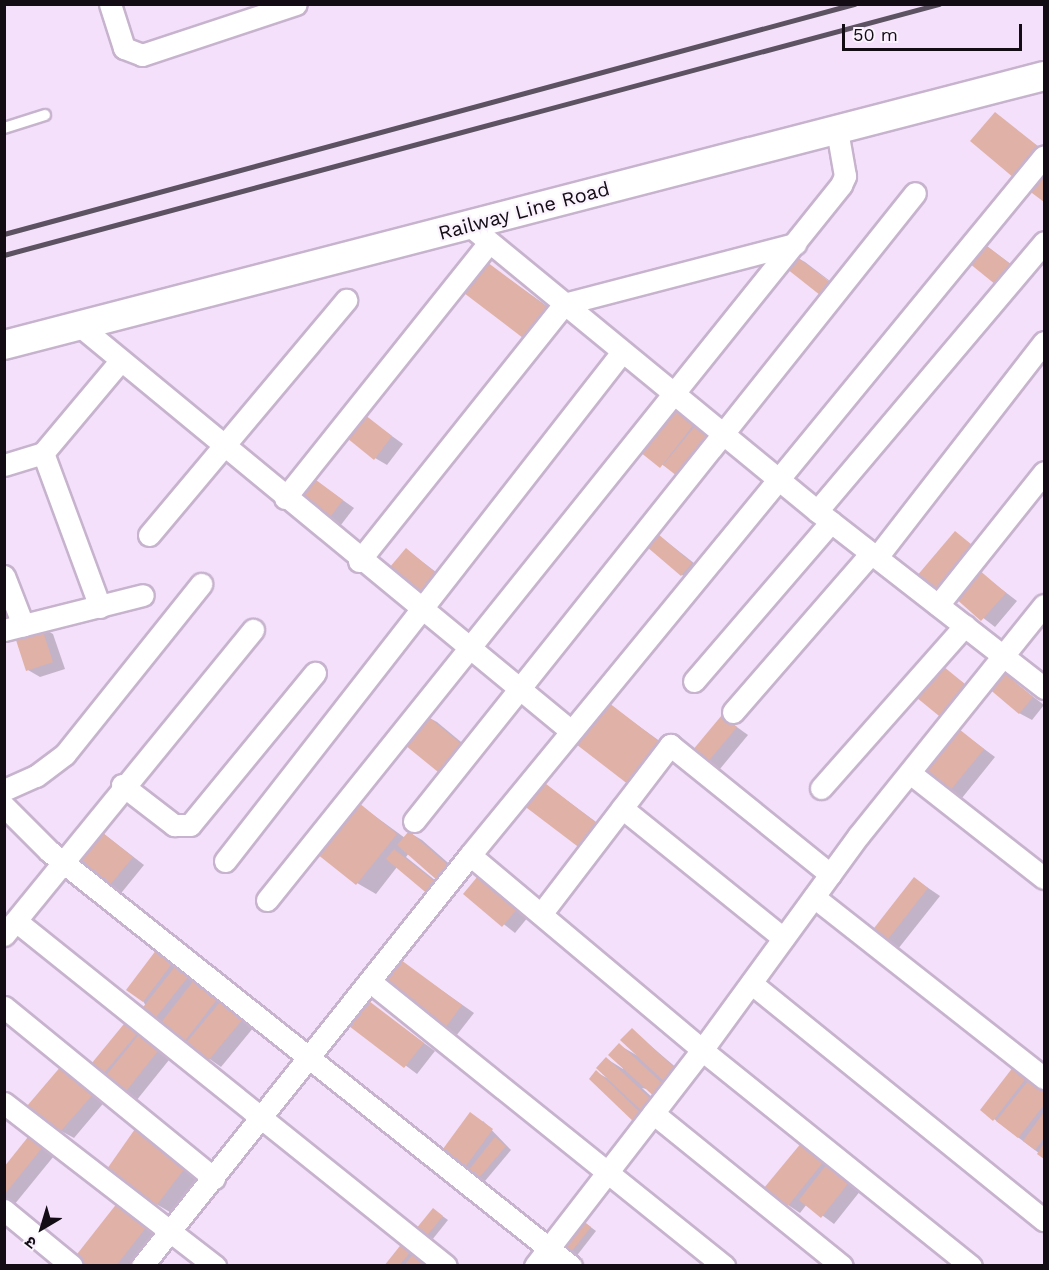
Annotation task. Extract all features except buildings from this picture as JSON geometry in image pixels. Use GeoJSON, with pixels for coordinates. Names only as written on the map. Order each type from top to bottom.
{"type":"FeatureCollection","features":[{"type":"Feature","properties":{"kind":"street"},"geometry":{"type":"LineString","coordinates":[[110,4],[124,48],[142,55],[296,4]]}},
{"type":"Feature","properties":{"kind":"street","name":"Railway Line Road"},"geometry":{"type":"LineString","coordinates":[[4,345],[479,233],[837,130],[1044,76]]}},
{"type":"Feature","properties":{"kind":"street"},"geometry":{"type":"LineString","coordinates":[[267,900],[466,647],[795,244],[845,176],[837,130]]}},
{"type":"Feature","properties":{"kind":"street"},"geometry":{"type":"LineString","coordinates":[[142,1266],[313,1057],[470,855],[1044,156]]}},
{"type":"Feature","properties":{"kind":"street"},"geometry":{"type":"LineString","coordinates":[[414,821],[915,193]]}},
{"type":"Feature","properties":{"kind":"street"},"geometry":{"type":"LineString","coordinates":[[285,498],[479,233],[722,435],[1044,688]]}},
{"type":"Feature","properties":{"kind":"street"},"geometry":{"type":"LineString","coordinates":[[694,681],[1044,242]]}},
{"type":"Feature","properties":{"kind":"street"},"geometry":{"type":"LineString","coordinates":[[359,561],[564,304],[795,244]]}},
{"type":"Feature","properties":{"kind":"street"},"geometry":{"type":"LineString","coordinates":[[149,535],[346,300]]}},
{"type":"Feature","properties":{"kind":"street"},"geometry":{"type":"LineString","coordinates":[[80,326],[359,561],[571,731]]}},
{"type":"Feature","properties":{"kind":"street"},"geometry":{"type":"LineString","coordinates":[[733,712],[874,555],[1044,342]]}},
{"type":"Feature","properties":{"kind":"street"},"geometry":{"type":"LineString","coordinates":[[225,861],[419,608],[622,352]]}},
{"type":"Feature","properties":{"kind":"street"},"geometry":{"type":"LineString","coordinates":[[4,465],[43,453],[121,360]]}},
{"type":"Feature","properties":{"kind":"street"},"geometry":{"type":"LineString","coordinates":[[43,453],[100,607]]}},
{"type":"Feature","properties":{"kind":"street"},"geometry":{"type":"LineString","coordinates":[[938,605],[1044,472]]}},
{"type":"Feature","properties":{"kind":"street"},"geometry":{"type":"LineString","coordinates":[[4,576],[14,627],[143,596]]}},
{"type":"Feature","properties":{"kind":"street"},"geometry":{"type":"LineString","coordinates":[[4,790],[36,776],[65,754],[201,584]]}},
{"type":"Feature","properties":{"kind":"street"},"geometry":{"type":"LineString","coordinates":[[535,1266],[702,1050],[830,874],[1044,605]]}},
{"type":"Feature","properties":{"kind":"street"},"geometry":{"type":"LineString","coordinates":[[820,788],[965,625]]}},
{"type":"Feature","properties":{"kind":"street"},"geometry":{"type":"LineString","coordinates":[[253,630],[122,785],[10,928],[262,1119],[446,1266]]}},
{"type":"Feature","properties":{"kind":"street"},"geometry":{"type":"LineString","coordinates":[[122,785],[174,825],[190,825],[315,673]]}},
{"type":"Feature","properties":{"kind":"street"},"geometry":{"type":"LineString","coordinates":[[541,914],[670,745],[830,874]]}},
{"type":"Feature","properties":{"kind":"street"},"geometry":{"type":"LineString","coordinates":[[910,773],[1044,878]]}},
{"type":"Feature","properties":{"kind":"street"},"geometry":{"type":"LineString","coordinates":[[4,806],[62,861],[313,1057],[571,1266]]}},
{"type":"Feature","properties":{"kind":"street"},"geometry":{"type":"LineString","coordinates":[[622,808],[783,938]]}},
{"type":"Feature","properties":{"kind":"street"},"geometry":{"type":"LineString","coordinates":[[470,855],[702,1050],[972,1266]]}},
{"type":"Feature","properties":{"kind":"street"},"geometry":{"type":"LineString","coordinates":[[814,897],[1044,1078]]}},
{"type":"Feature","properties":{"kind":"street"},"geometry":{"type":"LineString","coordinates":[[372,983],[724,1266]]}},
{"type":"Feature","properties":{"kind":"street"},"geometry":{"type":"LineString","coordinates":[[751,983],[1044,1220]]}},
{"type":"Feature","properties":{"kind":"street"},"geometry":{"type":"LineString","coordinates":[[4,1007],[214,1178]]}},
{"type":"Feature","properties":{"kind":"street"},"geometry":{"type":"LineString","coordinates":[[4,1103],[172,1230],[214,1266]]}},
{"type":"Feature","properties":{"kind":"street"},"geometry":{"type":"LineString","coordinates":[[653,1113],[842,1266]]}},
{"type":"Feature","properties":{"kind":"street"},"geometry":{"type":"LineString","coordinates":[[4,1210],[72,1266]]}},
{"type":"Feature","properties":{"kind":"lane"},"geometry":{"type":"LineString","coordinates":[[4,128],[45,115]]}},
{"type":"Feature","properties":{"kind":"railway"},"geometry":{"type":"LineString","coordinates":[[4,234],[854,4]]}},
{"type":"Feature","properties":{"kind":"railway"},"geometry":{"type":"LineString","coordinates":[[4,255],[939,4]]}}]}
